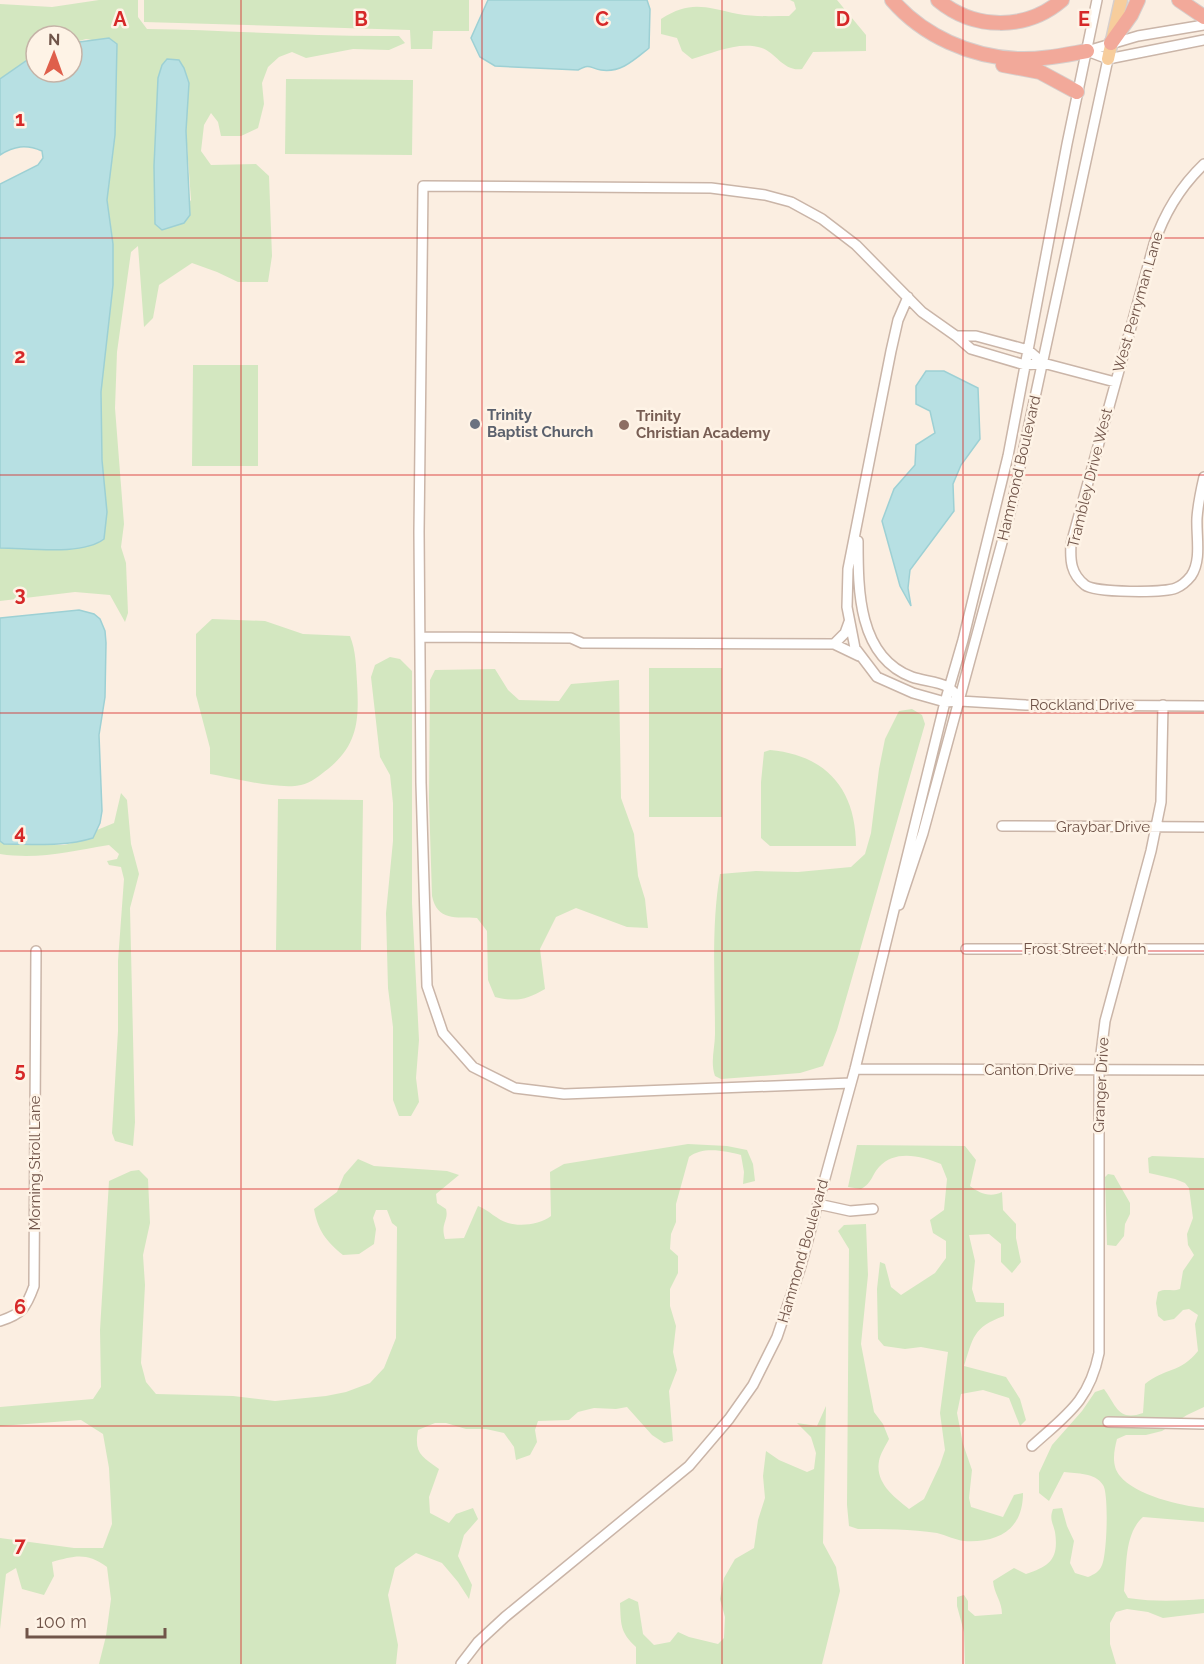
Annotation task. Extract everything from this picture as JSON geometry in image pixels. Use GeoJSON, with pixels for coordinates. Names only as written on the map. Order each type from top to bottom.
{"type":"FeatureCollection","features":[{"type":"Feature","properties":{"kind":"highway"},"geometry":{"type":"LineString","coordinates":[[892,0],[913,20],[950,42],[992,56],[1018,59],[1043,58],[1087,51]]}},
{"type":"Feature","properties":{"kind":"highway"},"geometry":{"type":"LineString","coordinates":[[938,0],[959,14],[972,19],[1005,23],[1038,15],[1062,0]]}},
{"type":"Feature","properties":{"kind":"highway"},"geometry":{"type":"LineString","coordinates":[[1112,43],[1138,0]]}},
{"type":"Feature","properties":{"kind":"highway"},"geometry":{"type":"LineString","coordinates":[[1179,0],[1204,17]]}},
{"type":"Feature","properties":{"kind":"highway"},"geometry":{"type":"LineString","coordinates":[[950,42],[959,51],[986,62],[1040,72],[1077,92]]}},
{"type":"Feature","properties":{"kind":"main road","name":"Hammond Boulevard"},"geometry":{"type":"LineString","coordinates":[[1108,58],[1121,0]]}},
{"type":"Feature","properties":{"kind":"street","name":"Hammond Boulevard"},"geometry":{"type":"LineString","coordinates":[[461,1664],[478,1642],[505,1617],[689,1466],[729,1419],[753,1385],[777,1337],[801,1269],[855,1069],[945,702],[963,640],[1006,466],[1077,92],[1097,0]]}},
{"type":"Feature","properties":{"kind":"street"},"geometry":{"type":"LineString","coordinates":[[1087,51],[1142,35],[1204,25]]}},
{"type":"Feature","properties":{"kind":"street"},"geometry":{"type":"LineString","coordinates":[[1087,51],[1108,58],[1204,40]]}},
{"type":"Feature","properties":{"kind":"street","name":"Hammond Boulevard"},"geometry":{"type":"LineString","coordinates":[[889,930],[920,844],[1010,513],[1108,58]]}},
{"type":"Feature","properties":{"kind":"street","name":"West Perryman Lane"},"geometry":{"type":"LineString","coordinates":[[1115,382],[1159,228],[1183,188],[1204,164]]}},
{"type":"Feature","properties":{"kind":"street"},"geometry":{"type":"LineString","coordinates":[[850,1083],[564,1094],[515,1088],[473,1067],[443,1033],[427,986],[421,783],[419,532],[423,186],[711,188],[765,195],[791,202],[822,219],[856,245],[908,297],[971,350],[1025,365],[1043,363],[1115,382]]}},
{"type":"Feature","properties":{"kind":"street"},"geometry":{"type":"LineString","coordinates":[[908,297],[898,320],[848,569],[847,607],[855,648],[877,677],[913,693],[945,702]]}},
{"type":"Feature","properties":{"kind":"street"},"geometry":{"type":"LineString","coordinates":[[956,336],[976,336],[1028,350],[1043,363]]}},
{"type":"Feature","properties":{"kind":"street","name":"Trambley Drive West"},"geometry":{"type":"LineString","coordinates":[[1115,382],[1071,544],[1070,561],[1075,575],[1087,587],[1107,590],[1156,591],[1176,588],[1186,581],[1196,567],[1197,519],[1204,477]]}},
{"type":"Feature","properties":{"kind":"street"},"geometry":{"type":"LineString","coordinates":[[858,520],[858,568],[865,625],[877,653],[892,668],[912,677],[949,687],[960,700]]}},
{"type":"Feature","properties":{"kind":"street"},"geometry":{"type":"LineString","coordinates":[[834,644],[845,633],[850,621]]}},
{"type":"Feature","properties":{"kind":"street"},"geometry":{"type":"LineString","coordinates":[[421,636],[571,638],[582,644],[834,644],[862,657]]}},
{"type":"Feature","properties":{"kind":"street","name":"Rockland Drive"},"geometry":{"type":"LineString","coordinates":[[945,702],[960,700],[1026,705],[1204,706]]}},
{"type":"Feature","properties":{"kind":"street","name":"Granger Drive"},"geometry":{"type":"LineString","coordinates":[[1032,1446],[1069,1413],[1083,1397],[1091,1383],[1099,1353],[1099,1070],[1106,1021],[1161,802],[1163,705]]}},
{"type":"Feature","properties":{"kind":"street","name":"Graybar Drive"},"geometry":{"type":"LineString","coordinates":[[1002,826],[1204,827]]}},
{"type":"Feature","properties":{"kind":"street","name":"Frost Street North"},"geometry":{"type":"LineString","coordinates":[[966,949],[1204,949]]}},
{"type":"Feature","properties":{"kind":"street","name":"Morning Stroll Lane"},"geometry":{"type":"LineString","coordinates":[[0,1321],[18,1315],[28,1304],[34,1286],[36,951]]}},
{"type":"Feature","properties":{"kind":"street","name":"Canton Drive"},"geometry":{"type":"LineString","coordinates":[[855,1069],[1204,1070]]}},
{"type":"Feature","properties":{"kind":"street"},"geometry":{"type":"LineString","coordinates":[[818,1204],[850,1211],[873,1209]]}},
{"type":"Feature","properties":{"kind":"street"},"geometry":{"type":"LineString","coordinates":[[1108,1422],[1204,1424]]}},
{"type":"Feature","properties":{"kind":"green space"},"geometry":{"type":"Polygon","coordinates":[[[99,0],[138,0],[138,17],[147,29],[399,36],[405,43],[389,50],[353,49],[306,58],[292,52],[279,57],[268,67],[262,83],[264,104],[258,128],[241,136],[221,136],[218,122],[211,113],[204,125],[201,151],[211,165],[256,164],[269,176],[272,256],[268,282],[238,282],[192,263],[159,285],[153,318],[144,327],[138,246],[131,252],[117,352],[115,408],[124,524],[121,547],[126,563],[128,613],[125,622],[110,595],[75,592],[0,601],[0,548],[63,549],[107,512],[102,460],[101,392],[113,285],[113,244],[107,200],[115,135],[117,44],[84,40],[84,24],[24,24],[24,62],[0,79],[0,4],[52,7],[99,0]],[[184,68],[158,78],[154,207],[155,224],[162,230],[170,227],[191,200],[186,131],[189,82],[184,68]]]}},
{"type":"Feature","properties":{"kind":"green space"},"geometry":{"type":"Polygon","coordinates":[[[144,0],[469,0],[469,31],[433,31],[432,49],[411,49],[410,30],[144,22],[144,0]]]}},
{"type":"Feature","properties":{"kind":"green space"},"geometry":{"type":"Polygon","coordinates":[[[790,0],[837,0],[866,35],[866,51],[813,52],[802,69],[796,69],[785,65],[767,50],[753,46],[735,47],[692,59],[682,51],[677,38],[661,34],[661,19],[681,9],[707,7],[744,15],[789,16],[796,9],[794,2],[790,0]]]}},
{"type":"Feature","properties":{"kind":"green space"},"geometry":{"type":"Polygon","coordinates":[[[286,79],[413,80],[412,155],[285,154],[286,79]]]}},
{"type":"Feature","properties":{"kind":"green space"},"geometry":{"type":"Polygon","coordinates":[[[193,365],[258,365],[258,466],[192,466],[193,365]]]}},
{"type":"Feature","properties":{"kind":"green space"},"geometry":{"type":"Polygon","coordinates":[[[212,619],[265,621],[303,634],[350,636],[355,653],[357,682],[358,707],[355,730],[346,750],[338,760],[308,783],[281,786],[210,774],[210,748],[196,695],[196,634],[212,619]]]}},
{"type":"Feature","properties":{"kind":"green space"},"geometry":{"type":"Polygon","coordinates":[[[390,657],[400,659],[412,671],[412,903],[419,1040],[416,1078],[419,1102],[411,1116],[399,1116],[393,1100],[393,1027],[388,988],[386,913],[393,841],[393,803],[390,775],[380,757],[371,677],[375,665],[390,657]]]}},
{"type":"Feature","properties":{"kind":"green space"},"geometry":{"type":"Polygon","coordinates":[[[649,668],[722,668],[722,817],[649,817],[649,668]]]}},
{"type":"Feature","properties":{"kind":"green space"},"geometry":{"type":"Polygon","coordinates":[[[495,669],[508,690],[519,700],[559,701],[571,684],[619,680],[621,798],[634,834],[638,876],[645,899],[648,928],[627,927],[576,908],[556,917],[540,949],[545,989],[532,996],[515,1000],[495,997],[488,980],[487,931],[477,918],[443,914],[438,910],[432,896],[429,800],[430,680],[435,670],[495,669]]]}},
{"type":"Feature","properties":{"kind":"green space"},"geometry":{"type":"Polygon","coordinates":[[[912,709],[922,715],[925,724],[837,1030],[823,1066],[800,1073],[721,1079],[715,1076],[713,1060],[714,934],[720,874],[756,871],[798,872],[851,867],[865,854],[871,833],[885,739],[899,711],[912,709]]]}},
{"type":"Feature","properties":{"kind":"green space"},"geometry":{"type":"Polygon","coordinates":[[[770,750],[790,753],[807,759],[834,778],[844,792],[850,808],[855,826],[856,846],[770,846],[761,838],[761,782],[764,752],[770,750]]]}},
{"type":"Feature","properties":{"kind":"green space"},"geometry":{"type":"Polygon","coordinates":[[[121,793],[127,800],[131,844],[139,874],[130,908],[135,1122],[133,1146],[115,1141],[112,1133],[118,1031],[118,961],[124,879],[121,867],[109,865],[107,861],[117,859],[119,854],[109,845],[42,855],[0,854],[0,841],[5,844],[64,845],[93,838],[97,830],[114,823],[121,793]]]}},
{"type":"Feature","properties":{"kind":"green space"},"geometry":{"type":"Polygon","coordinates":[[[278,799],[363,800],[361,950],[276,950],[278,799]]]}},
{"type":"Feature","properties":{"kind":"green space"},"geometry":{"type":"Polygon","coordinates":[[[688,1144],[727,1146],[747,1150],[753,1164],[755,1181],[743,1184],[744,1172],[741,1155],[707,1150],[689,1157],[676,1204],[676,1222],[671,1234],[670,1249],[678,1256],[678,1273],[670,1289],[670,1306],[676,1326],[673,1352],[677,1370],[669,1391],[673,1441],[664,1443],[652,1435],[627,1407],[594,1408],[578,1412],[569,1420],[538,1421],[535,1430],[537,1442],[530,1455],[516,1460],[514,1447],[504,1433],[486,1429],[466,1429],[446,1423],[435,1423],[418,1430],[417,1444],[420,1453],[439,1469],[429,1497],[430,1513],[449,1523],[456,1514],[473,1508],[478,1519],[464,1535],[458,1556],[472,1585],[469,1599],[442,1563],[416,1553],[395,1568],[388,1595],[398,1645],[396,1664],[99,1664],[106,1636],[111,1599],[107,1567],[86,1557],[52,1562],[54,1576],[44,1595],[22,1589],[16,1568],[6,1574],[0,1629],[0,1538],[74,1548],[103,1548],[112,1524],[109,1468],[103,1434],[81,1420],[0,1426],[0,1407],[93,1399],[101,1387],[100,1330],[109,1181],[131,1171],[139,1170],[148,1179],[150,1223],[143,1255],[145,1285],[141,1363],[146,1382],[156,1394],[233,1396],[275,1401],[326,1396],[346,1392],[370,1383],[384,1368],[396,1338],[397,1227],[392,1223],[387,1210],[376,1210],[373,1218],[376,1229],[374,1244],[359,1254],[343,1255],[324,1235],[314,1209],[337,1192],[344,1175],[358,1159],[374,1166],[447,1171],[459,1175],[436,1194],[437,1203],[446,1209],[443,1229],[445,1239],[464,1238],[478,1206],[500,1220],[513,1224],[531,1224],[547,1219],[551,1216],[550,1172],[564,1164],[688,1144]]]}},
{"type":"Feature","properties":{"kind":"green space"},"geometry":{"type":"Polygon","coordinates":[[[857,1145],[965,1146],[976,1160],[970,1186],[985,1194],[993,1195],[1002,1192],[1003,1210],[1016,1224],[1016,1238],[1021,1262],[1012,1273],[1001,1262],[1001,1244],[989,1234],[969,1235],[975,1261],[972,1289],[976,1302],[1004,1303],[1004,1316],[980,1329],[972,1341],[964,1366],[1006,1377],[1020,1399],[1026,1420],[1020,1426],[1009,1398],[983,1390],[961,1394],[957,1413],[963,1444],[972,1470],[969,1498],[971,1507],[1003,1517],[1014,1495],[1023,1493],[1019,1516],[1013,1525],[1006,1532],[988,1540],[964,1541],[937,1533],[858,1529],[849,1526],[847,1505],[849,1249],[838,1231],[844,1225],[866,1224],[868,1275],[861,1344],[874,1412],[883,1424],[889,1439],[879,1461],[880,1476],[887,1489],[909,1509],[924,1499],[945,1450],[940,1413],[948,1352],[921,1347],[905,1349],[884,1346],[878,1339],[877,1289],[880,1262],[885,1264],[891,1287],[901,1295],[935,1273],[946,1258],[946,1241],[933,1233],[930,1220],[944,1210],[947,1179],[941,1164],[917,1157],[901,1156],[885,1161],[861,1189],[848,1187],[857,1145]]]}},
{"type":"Feature","properties":{"kind":"green space"},"geometry":{"type":"Polygon","coordinates":[[[1152,1156],[1204,1158],[1204,1407],[1162,1431],[1146,1435],[1126,1435],[1117,1439],[1114,1463],[1120,1476],[1136,1489],[1171,1502],[1204,1508],[1204,1522],[1143,1517],[1132,1532],[1129,1541],[1124,1591],[1128,1598],[1138,1599],[1166,1601],[1204,1599],[1204,1613],[1163,1618],[1148,1612],[1127,1609],[1116,1612],[1110,1623],[1110,1644],[1116,1664],[965,1664],[964,1632],[957,1597],[964,1595],[968,1601],[968,1610],[975,1616],[1002,1614],[993,1581],[1014,1568],[1026,1574],[1041,1568],[1051,1560],[1056,1549],[1051,1518],[1053,1509],[1062,1508],[1074,1541],[1070,1563],[1075,1573],[1088,1577],[1097,1572],[1102,1565],[1107,1524],[1103,1485],[1091,1476],[1064,1472],[1049,1501],[1039,1493],[1039,1473],[1052,1445],[1082,1411],[1095,1392],[1104,1389],[1123,1414],[1143,1413],[1145,1384],[1179,1367],[1198,1351],[1195,1324],[1198,1315],[1189,1309],[1183,1310],[1174,1319],[1164,1321],[1158,1316],[1156,1303],[1158,1292],[1180,1289],[1183,1271],[1194,1255],[1188,1245],[1187,1234],[1193,1218],[1189,1188],[1185,1183],[1175,1179],[1149,1173],[1148,1158],[1152,1156]]]}},
{"type":"Feature","properties":{"kind":"green space"},"geometry":{"type":"Polygon","coordinates":[[[1108,1174],[1114,1175],[1130,1203],[1130,1214],[1125,1224],[1124,1236],[1116,1246],[1107,1245],[1105,1177],[1108,1174]]]}},
{"type":"Feature","properties":{"kind":"green space"},"geometry":{"type":"Polygon","coordinates":[[[826,1406],[823,1543],[836,1567],[840,1591],[822,1664],[636,1664],[636,1647],[622,1628],[620,1603],[629,1598],[638,1602],[643,1634],[654,1645],[670,1642],[678,1632],[718,1644],[724,1638],[725,1617],[720,1599],[724,1578],[735,1559],[754,1548],[758,1520],[765,1498],[763,1476],[766,1451],[779,1460],[807,1472],[814,1469],[816,1453],[811,1437],[797,1423],[817,1426],[826,1406]]]}},
{"type":"Feature","properties":{"kind":"water"},"geometry":{"type":"Polygon","coordinates":[[[488,0],[647,0],[650,9],[649,48],[627,65],[615,70],[601,70],[588,66],[578,70],[495,66],[480,57],[471,38],[488,0]]]}},
{"type":"Feature","properties":{"kind":"water"},"geometry":{"type":"Polygon","coordinates":[[[109,38],[117,44],[115,135],[107,200],[113,244],[113,285],[101,392],[102,460],[107,512],[104,539],[82,548],[39,550],[0,548],[0,184],[38,165],[43,158],[42,151],[25,147],[15,148],[0,155],[0,79],[24,62],[24,84],[84,84],[84,41],[109,38]]]}},
{"type":"Feature","properties":{"kind":"water"},"geometry":{"type":"Polygon","coordinates":[[[167,59],[179,60],[189,83],[186,131],[190,215],[184,223],[162,230],[155,224],[154,166],[158,78],[162,65],[167,59]]]}},
{"type":"Feature","properties":{"kind":"water"},"geometry":{"type":"Polygon","coordinates":[[[926,371],[944,371],[978,388],[980,439],[961,465],[953,484],[954,511],[910,570],[908,588],[911,606],[900,586],[882,521],[894,489],[915,465],[916,445],[935,433],[930,411],[916,404],[916,386],[926,371]]]}},
{"type":"Feature","properties":{"kind":"water"},"geometry":{"type":"Polygon","coordinates":[[[79,610],[94,614],[100,619],[105,631],[105,697],[99,735],[102,811],[100,823],[93,838],[82,841],[4,844],[0,841],[0,618],[79,610]]]}},
{"type":"Feature","properties":{"kind":"place","name":"Trinity Baptist Church"},"geometry":{"type":"Point","coordinates":[475,424]}},
{"type":"Feature","properties":{"kind":"place","name":"Trinity Christian Academy"},"geometry":{"type":"Point","coordinates":[624,425]}}]}
